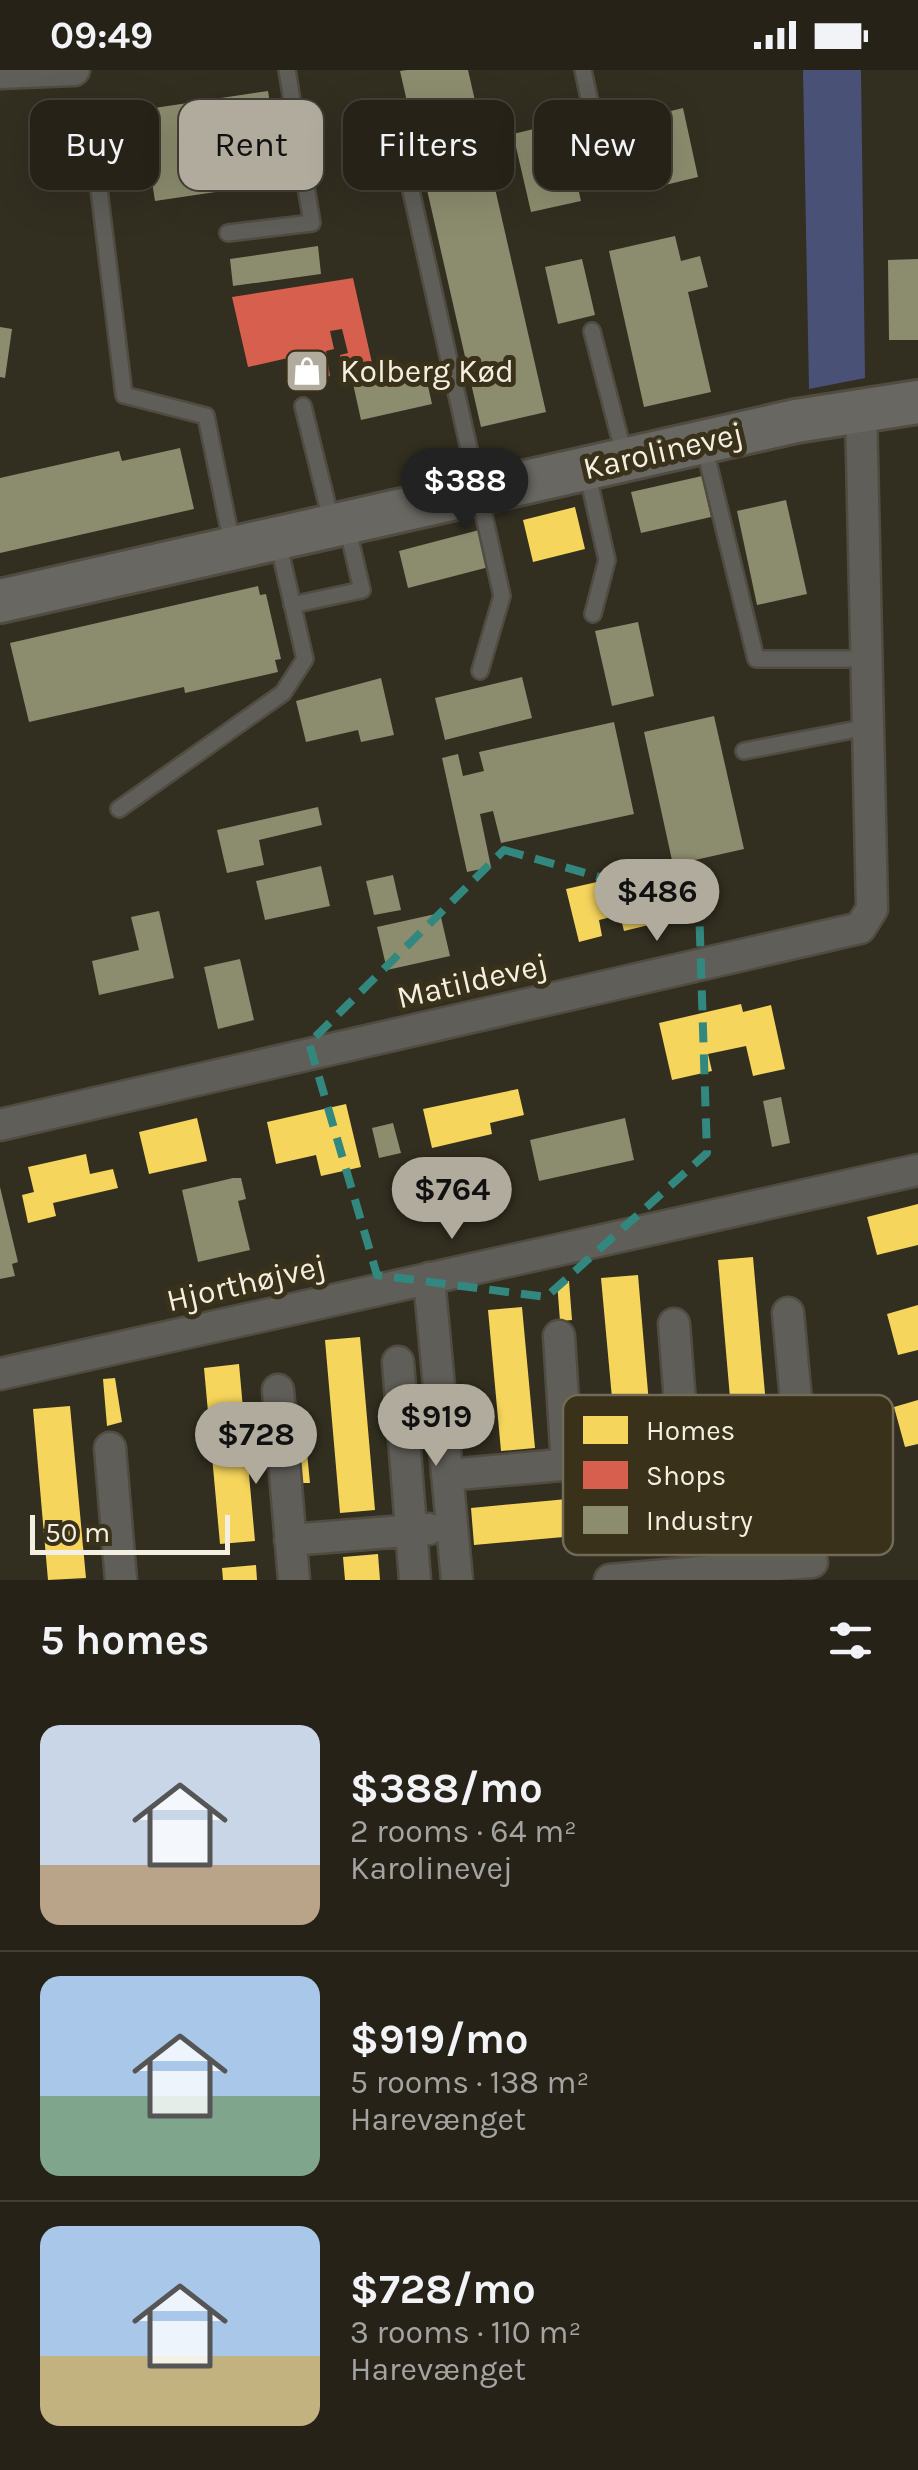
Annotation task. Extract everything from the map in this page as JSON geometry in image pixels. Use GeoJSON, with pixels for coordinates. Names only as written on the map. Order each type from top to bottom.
{"type":"FeatureCollection","features":[{"type":"Feature","properties":{"kind":"street"},"geometry":{"type":"LineString","coordinates":[[0,73],[74,70]]}},
{"type":"Feature","properties":{"kind":"street","name":"Karolinevej"},"geometry":{"type":"LineString","coordinates":[[0,601],[704,442],[860,409],[918,402]]}},
{"type":"Feature","properties":{"kind":"street","name":"Matildevej"},"geometry":{"type":"LineString","coordinates":[[0,1125],[860,928],[872,909],[860,409]]}},
{"type":"Feature","properties":{"kind":"street","name":"Hjorthøjvej"},"geometry":{"type":"LineString","coordinates":[[0,1374],[918,1170]]}},
{"type":"Feature","properties":{"kind":"street"},"geometry":{"type":"LineString","coordinates":[[429,1278],[456,1580]]}},
{"type":"Feature","properties":{"kind":"street"},"geometry":{"type":"LineString","coordinates":[[788,1313],[796,1395]]}},
{"type":"Feature","properties":{"kind":"street"},"geometry":{"type":"LineString","coordinates":[[674,1324],[679,1395]]}},
{"type":"Feature","properties":{"kind":"street"},"geometry":{"type":"LineString","coordinates":[[558,1336],[563,1416]]}},
{"type":"Feature","properties":{"kind":"street"},"geometry":{"type":"LineString","coordinates":[[398,1362],[414,1580]]}},
{"type":"Feature","properties":{"kind":"street"},"geometry":{"type":"LineString","coordinates":[[278,1390],[294,1580]]}},
{"type":"Feature","properties":{"kind":"street"},"geometry":{"type":"LineString","coordinates":[[110,1448],[121,1580]]}},
{"type":"Feature","properties":{"kind":"street"},"geometry":{"type":"LineString","coordinates":[[447,1475],[563,1464]]}},
{"type":"Feature","properties":{"kind":"street"},"geometry":{"type":"LineString","coordinates":[[290,1540],[452,1527]]}},
{"type":"Feature","properties":{"kind":"street"},"geometry":{"type":"LineString","coordinates":[[610,1580],[812,1562]]}},
{"type":"Feature","properties":{"kind":"lane"},"geometry":{"type":"LineString","coordinates":[[228,233],[312,222],[286,70]]}},
{"type":"Feature","properties":{"kind":"lane"},"geometry":{"type":"LineString","coordinates":[[584,70],[590,100]]}},
{"type":"Feature","properties":{"kind":"lane"},"geometry":{"type":"LineString","coordinates":[[99,190],[124,395],[206,416],[233,548]]}},
{"type":"Feature","properties":{"kind":"lane"},"geometry":{"type":"LineString","coordinates":[[410,190],[502,596],[480,671]]}},
{"type":"Feature","properties":{"kind":"lane"},"geometry":{"type":"LineString","coordinates":[[592,331],[606,464],[607,560],[594,614]]}},
{"type":"Feature","properties":{"kind":"lane"},"geometry":{"type":"LineString","coordinates":[[292,604],[362,590],[303,406]]}},
{"type":"Feature","properties":{"kind":"lane"},"geometry":{"type":"LineString","coordinates":[[704,442],[756,659],[866,659]]}},
{"type":"Feature","properties":{"kind":"lane"},"geometry":{"type":"LineString","coordinates":[[119,810],[283,693],[305,659],[277,538]]}},
{"type":"Feature","properties":{"kind":"lane"},"geometry":{"type":"LineString","coordinates":[[744,751],[868,727]]}},
{"type":"Feature","properties":{"kind":"highlighted area"},"geometry":{"type":"Polygon","coordinates":[[[504,850],[699,905],[707,1153],[546,1297],[377,1275],[309,1043],[504,850]]]}},
{"type":"Feature","properties":{"kind":"shaded area"},"geometry":{"type":"Polygon","coordinates":[[[803,70],[861,70],[865,378],[809,389],[803,70]]]}},
{"type":"Feature","properties":{"kind":"building: Homes"},"geometry":{"type":"Polygon","coordinates":[[[575,507],[585,549],[533,562],[523,520],[575,507]]]}},
{"type":"Feature","properties":{"kind":"building: Homes"},"geometry":{"type":"Polygon","coordinates":[[[641,872],[653,924],[624,931],[620,915],[599,920],[602,936],[579,942],[566,889],[641,872]]]}},
{"type":"Feature","properties":{"kind":"building: Homes"},"geometry":{"type":"Polygon","coordinates":[[[741,1004],[743,1012],[771,1005],[785,1069],[753,1076],[746,1046],[708,1054],[712,1071],[672,1080],[659,1023],[741,1004]]]}},
{"type":"Feature","properties":{"kind":"building: Homes"},"geometry":{"type":"Polygon","coordinates":[[[518,1089],[524,1115],[490,1123],[492,1134],[432,1148],[423,1109],[518,1089]]]}},
{"type":"Feature","properties":{"kind":"building: Homes"},"geometry":{"type":"Polygon","coordinates":[[[346,1104],[361,1167],[321,1176],[316,1155],[276,1164],[267,1122],[346,1104]]]}},
{"type":"Feature","properties":{"kind":"building: Homes"},"geometry":{"type":"Polygon","coordinates":[[[197,1118],[207,1161],[149,1174],[139,1132],[197,1118]]]}},
{"type":"Feature","properties":{"kind":"building: Homes"},"geometry":{"type":"Polygon","coordinates":[[[86,1154],[90,1174],[113,1169],[118,1188],[53,1203],[56,1216],[28,1223],[22,1195],[34,1192],[28,1167],[86,1154]]]}},
{"type":"Feature","properties":{"kind":"building: Homes"},"geometry":{"type":"Polygon","coordinates":[[[918,1204],[918,1245],[877,1255],[867,1217],[918,1204]]]}},
{"type":"Feature","properties":{"kind":"building: Homes"},"geometry":{"type":"Polygon","coordinates":[[[753,1257],[765,1395],[730,1395],[718,1260],[753,1257]]]}},
{"type":"Feature","properties":{"kind":"building: Homes"},"geometry":{"type":"Polygon","coordinates":[[[638,1275],[648,1395],[612,1395],[601,1278],[638,1275]]]}},
{"type":"Feature","properties":{"kind":"building: Homes"},"geometry":{"type":"Polygon","coordinates":[[[569,1281],[572,1320],[560,1321],[557,1282],[569,1281]]]}},
{"type":"Feature","properties":{"kind":"building: Homes"},"geometry":{"type":"Polygon","coordinates":[[[918,1305],[918,1350],[898,1355],[887,1314],[918,1305]]]}},
{"type":"Feature","properties":{"kind":"building: Homes"},"geometry":{"type":"Polygon","coordinates":[[[522,1307],[535,1448],[501,1451],[488,1310],[522,1307]]]}},
{"type":"Feature","properties":{"kind":"building: Homes"},"geometry":{"type":"Polygon","coordinates":[[[360,1337],[375,1510],[340,1513],[325,1340],[360,1337]]]}},
{"type":"Feature","properties":{"kind":"building: Homes"},"geometry":{"type":"Polygon","coordinates":[[[239,1364],[255,1541],[220,1544],[204,1368],[239,1364]]]}},
{"type":"Feature","properties":{"kind":"building: Homes"},"geometry":{"type":"Polygon","coordinates":[[[115,1378],[122,1422],[107,1426],[103,1379],[115,1378]]]}},
{"type":"Feature","properties":{"kind":"building: Homes"},"geometry":{"type":"Polygon","coordinates":[[[918,1400],[918,1444],[905,1447],[894,1407],[918,1400]]]}},
{"type":"Feature","properties":{"kind":"building: Homes"},"geometry":{"type":"Polygon","coordinates":[[[70,1406],[86,1578],[48,1580],[33,1409],[70,1406]]]}},
{"type":"Feature","properties":{"kind":"building: Homes"},"geometry":{"type":"Polygon","coordinates":[[[298,1453],[307,1453],[310,1483],[301,1483],[298,1453]]]}},
{"type":"Feature","properties":{"kind":"building: Homes"},"geometry":{"type":"Polygon","coordinates":[[[563,1499],[563,1537],[474,1545],[471,1508],[563,1499]]]}},
{"type":"Feature","properties":{"kind":"building: Homes"},"geometry":{"type":"Polygon","coordinates":[[[378,1554],[380,1580],[345,1580],[343,1557],[378,1554]]]}},
{"type":"Feature","properties":{"kind":"building: Homes"},"geometry":{"type":"Polygon","coordinates":[[[256,1565],[257,1580],[223,1580],[222,1568],[256,1565]]]}},
{"type":"Feature","properties":{"kind":"building: Shops"},"geometry":{"type":"Polygon","coordinates":[[[353,278],[372,363],[359,366],[361,376],[346,380],[340,355],[348,353],[342,329],[330,331],[334,349],[326,351],[330,376],[294,385],[288,358],[248,367],[232,297],[353,278]]]}},
{"type":"Feature","properties":{"kind":"building: Industry"},"geometry":{"type":"Polygon","coordinates":[[[468,70],[475,100],[407,100],[400,71],[468,70]]]}},
{"type":"Feature","properties":{"kind":"building: Industry"},"geometry":{"type":"Polygon","coordinates":[[[268,91],[269,100],[208,100],[268,91]]]}},
{"type":"Feature","properties":{"kind":"building: Industry"},"geometry":{"type":"Polygon","coordinates":[[[179,104],[179,190],[229,190],[155,201],[153,190],[159,190],[159,107],[179,104]]]}},
{"type":"Feature","properties":{"kind":"building: Industry"},"geometry":{"type":"Polygon","coordinates":[[[683,108],[698,177],[671,184],[671,111],[683,108]]]}},
{"type":"Feature","properties":{"kind":"building: Industry"},"geometry":{"type":"Polygon","coordinates":[[[534,129],[534,190],[578,190],[581,201],[531,212],[514,134],[534,129]]]}},
{"type":"Feature","properties":{"kind":"building: Industry"},"geometry":{"type":"Polygon","coordinates":[[[427,190],[495,190],[546,412],[481,427],[427,190]]]}},
{"type":"Feature","properties":{"kind":"building: Industry"},"geometry":{"type":"Polygon","coordinates":[[[675,236],[681,261],[700,256],[708,287],[688,292],[711,392],[644,407],[609,251],[675,236]]]}},
{"type":"Feature","properties":{"kind":"building: Industry"},"geometry":{"type":"Polygon","coordinates":[[[318,246],[321,274],[233,286],[230,259],[318,246]]]}},
{"type":"Feature","properties":{"kind":"building: Industry"},"geometry":{"type":"Polygon","coordinates":[[[582,259],[595,315],[558,324],[545,267],[582,259]]]}},
{"type":"Feature","properties":{"kind":"building: Industry"},"geometry":{"type":"Polygon","coordinates":[[[918,259],[918,340],[889,340],[888,260],[918,259]]]}},
{"type":"Feature","properties":{"kind":"building: Industry"},"geometry":{"type":"Polygon","coordinates":[[[0,327],[12,329],[5,378],[0,377],[0,327]]]}},
{"type":"Feature","properties":{"kind":"building: Industry"},"geometry":{"type":"Polygon","coordinates":[[[423,363],[432,404],[361,420],[352,379],[423,363]]]}},
{"type":"Feature","properties":{"kind":"building: Industry"},"geometry":{"type":"Polygon","coordinates":[[[180,448],[194,509],[0,553],[0,478],[119,451],[122,461],[180,448]]]}},
{"type":"Feature","properties":{"kind":"building: Industry"},"geometry":{"type":"Polygon","coordinates":[[[702,476],[711,517],[641,533],[631,492],[702,476]]]}},
{"type":"Feature","properties":{"kind":"building: Industry"},"geometry":{"type":"Polygon","coordinates":[[[786,500],[807,594],[757,605],[737,511],[786,500]]]}},
{"type":"Feature","properties":{"kind":"building: Industry"},"geometry":{"type":"Polygon","coordinates":[[[479,530],[489,567],[408,588],[399,551],[479,530]]]}},
{"type":"Feature","properties":{"kind":"building: Industry"},"geometry":{"type":"Polygon","coordinates":[[[258,586],[260,595],[266,594],[281,659],[275,660],[278,672],[185,693],[184,687],[29,722],[10,643],[258,586]]]}},
{"type":"Feature","properties":{"kind":"building: Industry"},"geometry":{"type":"Polygon","coordinates":[[[638,622],[654,696],[612,706],[595,631],[638,622]]]}},
{"type":"Feature","properties":{"kind":"building: Industry"},"geometry":{"type":"Polygon","coordinates":[[[522,677],[532,718],[445,740],[435,698],[522,677]]]}},
{"type":"Feature","properties":{"kind":"building: Industry"},"geometry":{"type":"Polygon","coordinates":[[[381,678],[394,735],[361,742],[358,730],[306,742],[296,701],[381,678]]]}},
{"type":"Feature","properties":{"kind":"building: Industry"},"geometry":{"type":"Polygon","coordinates":[[[714,716],[744,849],[673,865],[644,732],[714,716]]]}},
{"type":"Feature","properties":{"kind":"building: Industry"},"geometry":{"type":"Polygon","coordinates":[[[614,722],[634,814],[501,843],[493,811],[480,814],[491,867],[467,872],[442,758],[458,754],[463,776],[484,771],[479,752],[614,722]]]}},
{"type":"Feature","properties":{"kind":"building: Industry"},"geometry":{"type":"Polygon","coordinates":[[[318,807],[322,825],[259,840],[264,865],[227,873],[217,830],[318,807]]]}},
{"type":"Feature","properties":{"kind":"building: Industry"},"geometry":{"type":"Polygon","coordinates":[[[321,866],[330,906],[265,920],[256,881],[321,866]]]}},
{"type":"Feature","properties":{"kind":"building: Industry"},"geometry":{"type":"Polygon","coordinates":[[[393,875],[401,910],[374,915],[366,881],[393,875]]]}},
{"type":"Feature","properties":{"kind":"building: Industry"},"geometry":{"type":"Polygon","coordinates":[[[159,911],[174,978],[99,995],[92,961],[139,950],[131,917],[159,911]]]}},
{"type":"Feature","properties":{"kind":"building: Industry"},"geometry":{"type":"Polygon","coordinates":[[[440,913],[450,956],[387,970],[377,927],[440,913]]]}},
{"type":"Feature","properties":{"kind":"building: Industry"},"geometry":{"type":"Polygon","coordinates":[[[240,959],[254,1020],[218,1029],[204,967],[240,959]]]}},
{"type":"Feature","properties":{"kind":"building: Industry"},"geometry":{"type":"Polygon","coordinates":[[[781,1097],[790,1143],[772,1147],[763,1101],[781,1097]]]}},
{"type":"Feature","properties":{"kind":"building: Industry"},"geometry":{"type":"Polygon","coordinates":[[[625,1118],[634,1160],[539,1181],[530,1140],[625,1118]]]}},
{"type":"Feature","properties":{"kind":"building: Industry"},"geometry":{"type":"Polygon","coordinates":[[[393,1123],[401,1153],[379,1158],[372,1128],[393,1123]]]}},
{"type":"Feature","properties":{"kind":"building: Industry"},"geometry":{"type":"Polygon","coordinates":[[[241,1178],[246,1199],[238,1201],[250,1250],[198,1262],[182,1190],[241,1178]]]}},
{"type":"Feature","properties":{"kind":"building: Industry"},"geometry":{"type":"Polygon","coordinates":[[[0,1187],[18,1262],[12,1264],[15,1276],[0,1279],[0,1187]]]}},
{"type":"Feature","properties":{"kind":"place","name":"Kolberg Kød"},"geometry":{"type":"Point","coordinates":[307,371]}}]}
